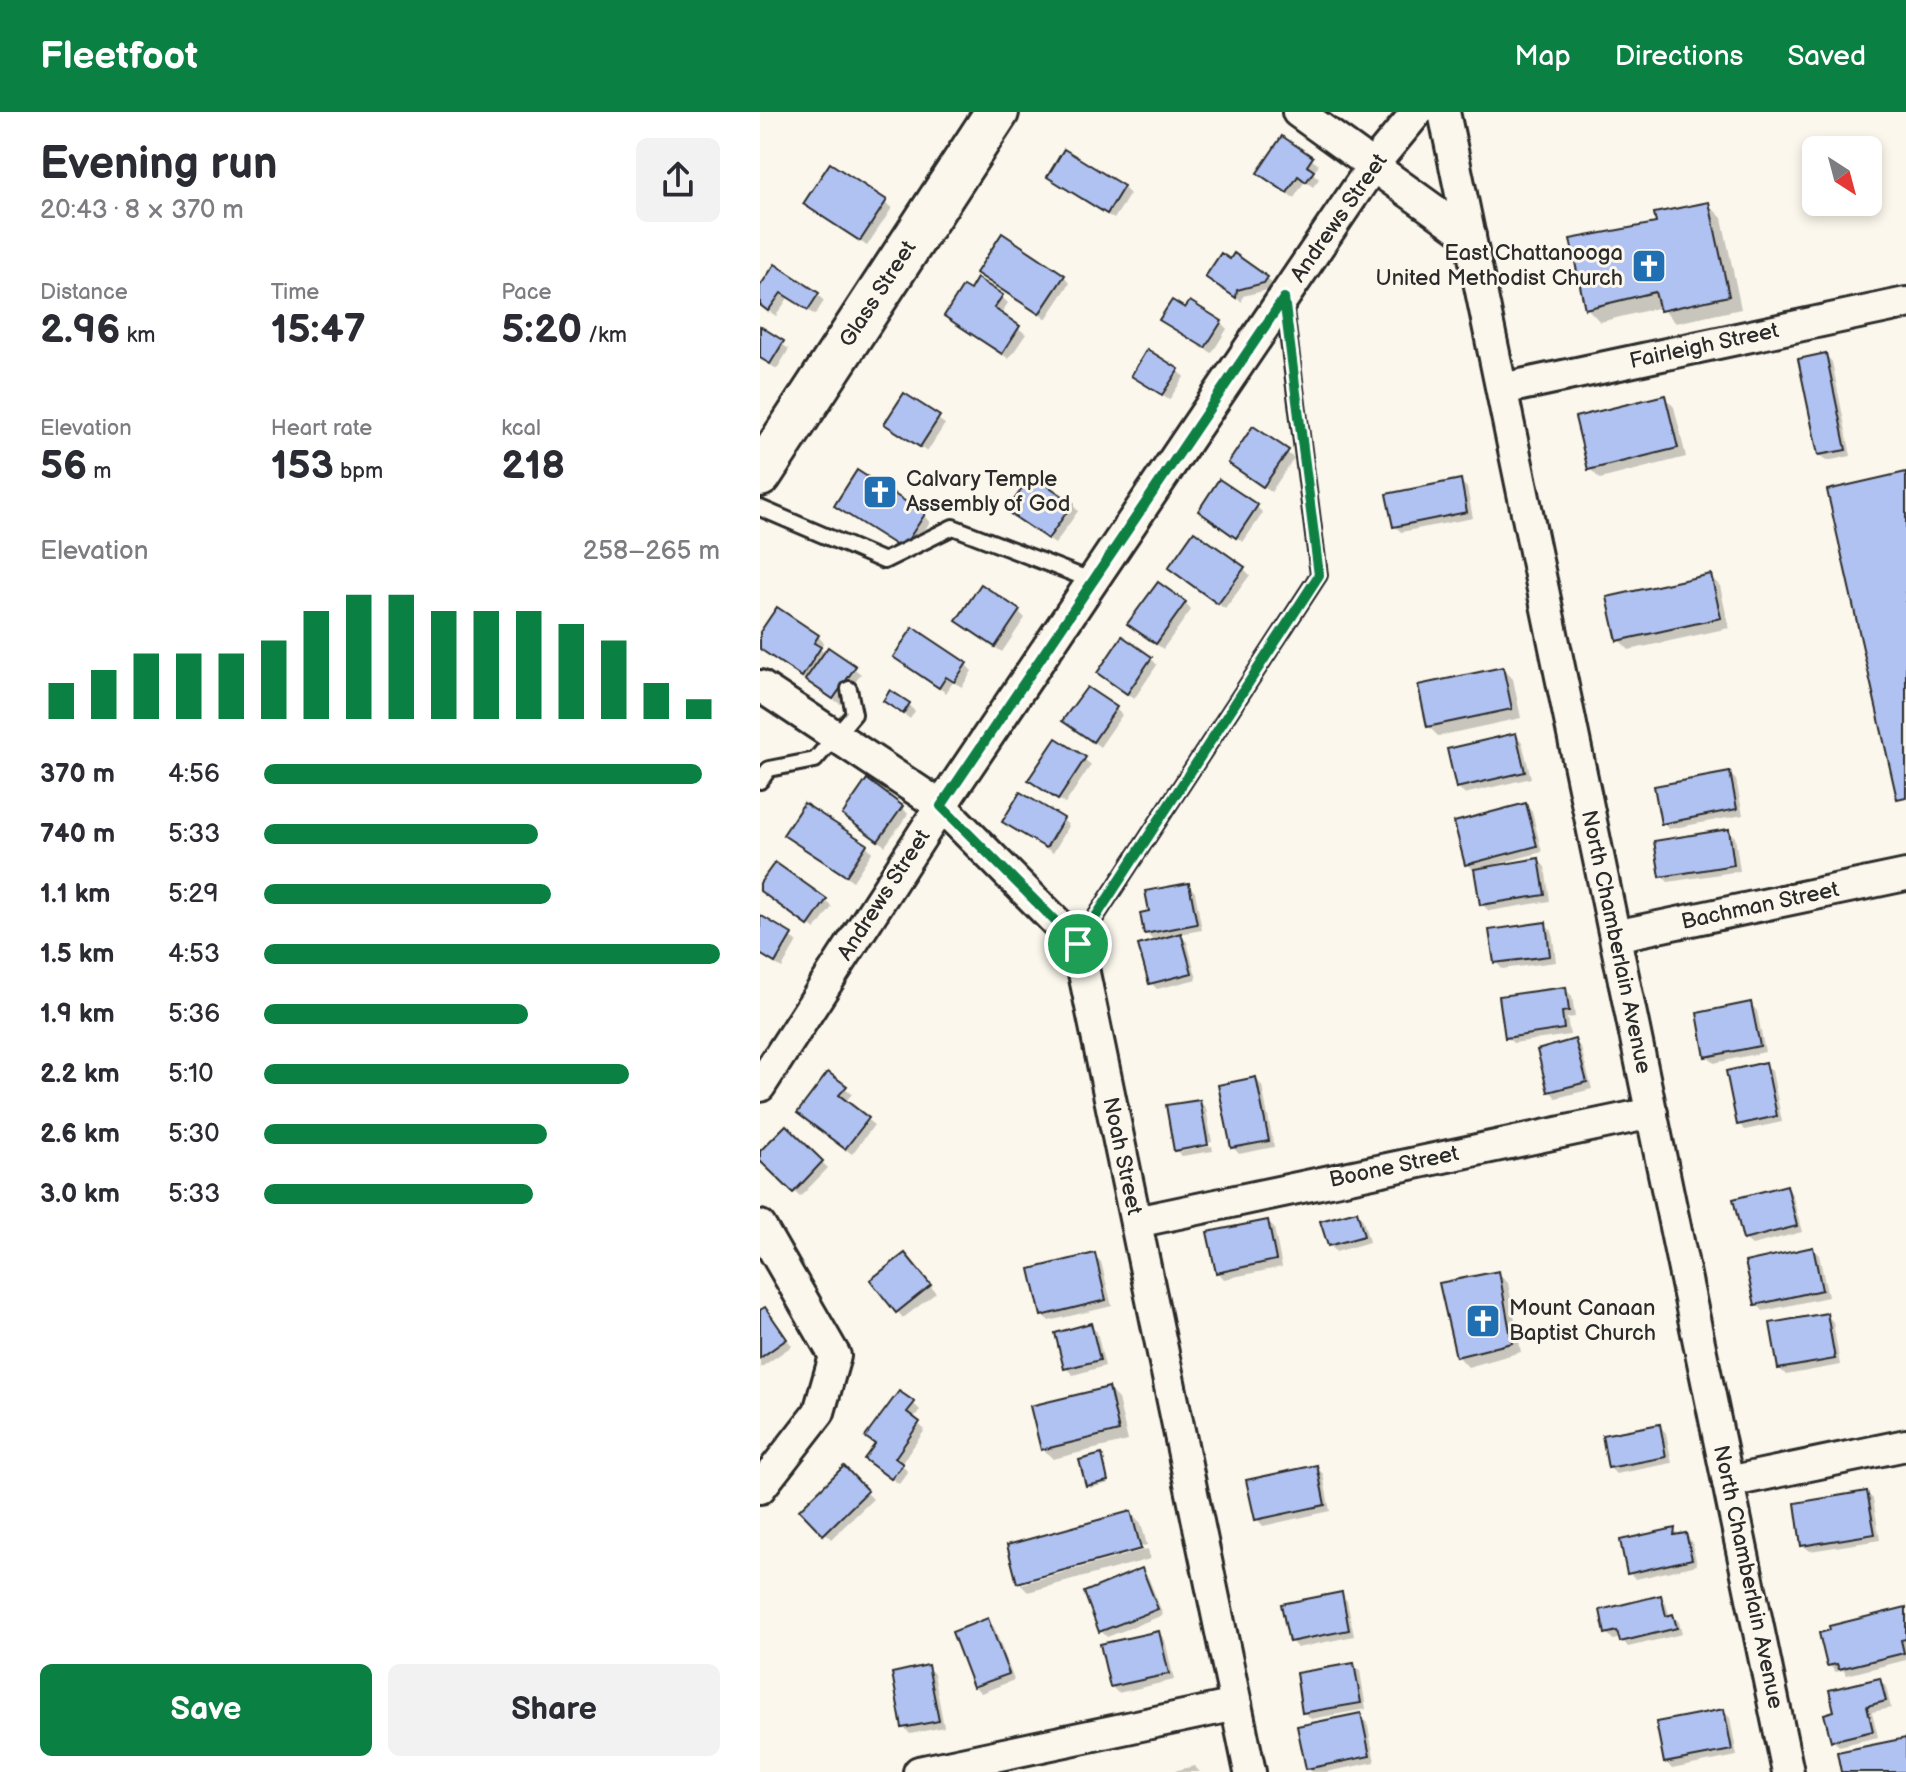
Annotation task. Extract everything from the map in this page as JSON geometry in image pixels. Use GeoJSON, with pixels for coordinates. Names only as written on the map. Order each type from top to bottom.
{"type":"FeatureCollection","features":[{"type":"Feature","properties":{"kind":"main road","name":"Glass Street"},"geometry":{"type":"LineString","coordinates":[[760,475],[997,112]]}},
{"type":"Feature","properties":{"kind":"street"},"geometry":{"type":"LineString","coordinates":[[1298,112],[1470,236]]}},
{"type":"Feature","properties":{"kind":"street","name":"Andrews Street"},"geometry":{"type":"LineString","coordinates":[[760,1086],[941,806],[1374,164],[1417,112]]}},
{"type":"Feature","properties":{"kind":"street","name":"North Chamberlain Avenue"},"geometry":{"type":"LineString","coordinates":[[1444,112],[1788,1772]]}},
{"type":"Feature","properties":{"kind":"street","name":"Fairleigh Street"},"geometry":{"type":"LineString","coordinates":[[1502,389],[1906,303]]}},
{"type":"Feature","properties":{"kind":"street"},"geometry":{"type":"LineString","coordinates":[[760,686],[941,806],[1078,944]]}},
{"type":"Feature","properties":{"kind":"street","name":"Bachman Street"},"geometry":{"type":"LineString","coordinates":[[1615,936],[1906,875]]}},
{"type":"Feature","properties":{"kind":"street","name":"Noah Street"},"geometry":{"type":"LineString","coordinates":[[1078,944],[1250,1772]]}},
{"type":"Feature","properties":{"kind":"street","name":"Boone Street"},"geometry":{"type":"LineString","coordinates":[[1136,1222],[1652,1113]]}},
{"type":"Feature","properties":{"kind":"street"},"geometry":{"type":"LineString","coordinates":[[760,1226],[835,1356],[819,1412],[760,1488]]}},
{"type":"Feature","properties":{"kind":"street"},"geometry":{"type":"LineString","coordinates":[[1728,1482],[1906,1445]]}},
{"type":"Feature","properties":{"kind":"street"},"geometry":{"type":"LineString","coordinates":[[919,1772],[1236,1705]]}},
{"type":"Feature","properties":{"kind":"lane"},"geometry":{"type":"LineString","coordinates":[[1078,944],[1319,575],[1284,298]]}},
{"type":"Feature","properties":{"kind":"lane"},"geometry":{"type":"LineString","coordinates":[[760,508],[884,561],[953,527],[1093,581]]}},
{"type":"Feature","properties":{"kind":"lane"},"geometry":{"type":"LineString","coordinates":[[761,776],[769,769],[815,760],[854,714],[849,689]]}},
{"type":"Feature","properties":{"kind":"building"},"geometry":{"type":"Polygon","coordinates":[[[1282,136],[1313,157],[1307,166],[1314,171],[1306,182],[1298,176],[1287,193],[1257,173],[1282,136]]]}},
{"type":"Feature","properties":{"kind":"building"},"geometry":{"type":"Polygon","coordinates":[[[1064,149],[1124,186],[1107,214],[1047,177],[1064,149]]]}},
{"type":"Feature","properties":{"kind":"building"},"geometry":{"type":"Polygon","coordinates":[[[830,163],[887,200],[860,241],[803,204],[830,163]]]}},
{"type":"Feature","properties":{"kind":"building","name":"East Chattanooga United Methodist Church"},"geometry":{"type":"Polygon","coordinates":[[[1709,202],[1729,296],[1660,311],[1655,292],[1585,309],[1570,239],[1656,223],[1654,213],[1709,202]]]}},
{"type":"Feature","properties":{"kind":"building"},"geometry":{"type":"Polygon","coordinates":[[[1002,233],[1065,275],[1039,314],[976,273],[1002,233]]]}},
{"type":"Feature","properties":{"kind":"building"},"geometry":{"type":"Polygon","coordinates":[[[1221,253],[1230,259],[1234,253],[1268,277],[1264,283],[1237,290],[1236,298],[1205,277],[1221,253]]]}},
{"type":"Feature","properties":{"kind":"building"},"geometry":{"type":"Polygon","coordinates":[[[775,264],[819,293],[808,310],[781,293],[768,311],[760,305],[760,286],[775,264]]]}},
{"type":"Feature","properties":{"kind":"building"},"geometry":{"type":"Polygon","coordinates":[[[977,278],[1003,295],[994,308],[1020,326],[1002,354],[944,316],[963,286],[970,290],[977,278]]]}},
{"type":"Feature","properties":{"kind":"building"},"geometry":{"type":"Polygon","coordinates":[[[1172,300],[1185,308],[1190,301],[1222,321],[1205,348],[1159,320],[1172,300]]]}},
{"type":"Feature","properties":{"kind":"building"},"geometry":{"type":"Polygon","coordinates":[[[760,326],[784,341],[770,364],[760,358],[760,326]]]}},
{"type":"Feature","properties":{"kind":"building"},"geometry":{"type":"Polygon","coordinates":[[[1147,349],[1179,369],[1162,395],[1131,376],[1147,349]]]}},
{"type":"Feature","properties":{"kind":"building"},"geometry":{"type":"Polygon","coordinates":[[[1826,353],[1846,450],[1818,455],[1798,359],[1826,353]]]}},
{"type":"Feature","properties":{"kind":"building"},"geometry":{"type":"Polygon","coordinates":[[[904,393],[940,416],[920,447],[884,424],[904,393]]]}},
{"type":"Feature","properties":{"kind":"building"},"geometry":{"type":"Polygon","coordinates":[[[1665,395],[1678,448],[1588,470],[1575,417],[1665,395]]]}},
{"type":"Feature","properties":{"kind":"building"},"geometry":{"type":"Polygon","coordinates":[[[1253,426],[1289,450],[1263,487],[1228,463],[1253,426]]]}},
{"type":"Feature","properties":{"kind":"building"},"geometry":{"type":"Polygon","coordinates":[[[857,470],[925,514],[902,549],[834,506],[857,470]]]}},
{"type":"Feature","properties":{"kind":"building"},"geometry":{"type":"Polygon","coordinates":[[[1906,472],[1906,797],[1897,799],[1827,490],[1906,472]]]}},
{"type":"Feature","properties":{"kind":"building"},"geometry":{"type":"Polygon","coordinates":[[[1032,475],[1073,503],[1048,539],[1006,511],[1032,475]]]}},
{"type":"Feature","properties":{"kind":"building"},"geometry":{"type":"Polygon","coordinates":[[[1219,479],[1258,505],[1236,538],[1198,511],[1219,479]]]}},
{"type":"Feature","properties":{"kind":"building"},"geometry":{"type":"Polygon","coordinates":[[[1461,479],[1467,512],[1393,527],[1386,494],[1461,479]]]}},
{"type":"Feature","properties":{"kind":"building"},"geometry":{"type":"Polygon","coordinates":[[[1194,531],[1245,567],[1218,604],[1168,568],[1194,531]]]}},
{"type":"Feature","properties":{"kind":"building"},"geometry":{"type":"Polygon","coordinates":[[[1711,574],[1721,618],[1617,641],[1607,597],[1711,574]]]}},
{"type":"Feature","properties":{"kind":"building"},"geometry":{"type":"Polygon","coordinates":[[[1158,582],[1186,602],[1156,644],[1127,624],[1158,582]]]}},
{"type":"Feature","properties":{"kind":"building"},"geometry":{"type":"Polygon","coordinates":[[[981,584],[1020,610],[995,647],[956,621],[981,584]]]}},
{"type":"Feature","properties":{"kind":"building"},"geometry":{"type":"Polygon","coordinates":[[[777,607],[819,635],[814,643],[821,647],[802,677],[760,649],[760,632],[777,607]]]}},
{"type":"Feature","properties":{"kind":"building"},"geometry":{"type":"Polygon","coordinates":[[[913,627],[967,663],[954,682],[946,677],[939,688],[893,657],[913,627]]]}},
{"type":"Feature","properties":{"kind":"building"},"geometry":{"type":"Polygon","coordinates":[[[1122,636],[1152,657],[1127,694],[1097,673],[1122,636]]]}},
{"type":"Feature","properties":{"kind":"building"},"geometry":{"type":"Polygon","coordinates":[[[828,647],[856,666],[833,699],[805,680],[828,647]]]}},
{"type":"Feature","properties":{"kind":"building"},"geometry":{"type":"Polygon","coordinates":[[[1503,667],[1512,709],[1427,727],[1418,685],[1503,667]]]}},
{"type":"Feature","properties":{"kind":"building"},"geometry":{"type":"Polygon","coordinates":[[[1087,687],[1117,707],[1093,742],[1062,721],[1087,687]]]}},
{"type":"Feature","properties":{"kind":"building"},"geometry":{"type":"Polygon","coordinates":[[[890,690],[910,703],[903,714],[883,701],[890,690]]]}},
{"type":"Feature","properties":{"kind":"building"},"geometry":{"type":"Polygon","coordinates":[[[1516,733],[1525,772],[1456,788],[1447,749],[1516,733]]]}},
{"type":"Feature","properties":{"kind":"building"},"geometry":{"type":"Polygon","coordinates":[[[1056,738],[1086,757],[1058,800],[1028,780],[1056,738]]]}},
{"type":"Feature","properties":{"kind":"building"},"geometry":{"type":"Polygon","coordinates":[[[1730,772],[1737,809],[1661,824],[1654,786],[1730,772]]]}},
{"type":"Feature","properties":{"kind":"building"},"geometry":{"type":"Polygon","coordinates":[[[867,779],[903,806],[878,841],[842,815],[867,779]]]}},
{"type":"Feature","properties":{"kind":"building"},"geometry":{"type":"Polygon","coordinates":[[[1020,792],[1064,818],[1046,848],[1002,822],[1020,792]]]}},
{"type":"Feature","properties":{"kind":"building"},"geometry":{"type":"Polygon","coordinates":[[[804,803],[867,844],[846,876],[783,835],[804,803]]]}},
{"type":"Feature","properties":{"kind":"building"},"geometry":{"type":"Polygon","coordinates":[[[1526,803],[1537,846],[1465,865],[1454,822],[1526,803]]]}},
{"type":"Feature","properties":{"kind":"building"},"geometry":{"type":"Polygon","coordinates":[[[1729,829],[1734,865],[1660,877],[1654,841],[1729,829]]]}},
{"type":"Feature","properties":{"kind":"building"},"geometry":{"type":"Polygon","coordinates":[[[1539,858],[1545,895],[1480,905],[1474,869],[1539,858]]]}},
{"type":"Feature","properties":{"kind":"building"},"geometry":{"type":"Polygon","coordinates":[[[775,862],[827,899],[808,926],[760,891],[760,883],[775,862]]]}},
{"type":"Feature","properties":{"kind":"building"},"geometry":{"type":"Polygon","coordinates":[[[1189,883],[1197,924],[1144,934],[1140,913],[1149,911],[1145,891],[1189,883]]]}},
{"type":"Feature","properties":{"kind":"building"},"geometry":{"type":"Polygon","coordinates":[[[760,915],[792,934],[775,963],[760,954],[760,915]]]}},
{"type":"Feature","properties":{"kind":"building"},"geometry":{"type":"Polygon","coordinates":[[[1546,922],[1550,956],[1494,963],[1489,930],[1546,922]]]}},
{"type":"Feature","properties":{"kind":"building"},"geometry":{"type":"Polygon","coordinates":[[[1181,933],[1192,973],[1149,984],[1138,945],[1181,933]]]}},
{"type":"Feature","properties":{"kind":"building"},"geometry":{"type":"Polygon","coordinates":[[[1566,987],[1569,1011],[1562,1012],[1564,1029],[1505,1038],[1499,996],[1566,987]]]}},
{"type":"Feature","properties":{"kind":"building"},"geometry":{"type":"Polygon","coordinates":[[[1751,1002],[1760,1046],[1705,1057],[1697,1013],[1751,1002]]]}},
{"type":"Feature","properties":{"kind":"building"},"geometry":{"type":"Polygon","coordinates":[[[1575,1039],[1587,1082],[1548,1092],[1537,1050],[1575,1039]]]}},
{"type":"Feature","properties":{"kind":"building"},"geometry":{"type":"Polygon","coordinates":[[[1766,1062],[1777,1116],[1737,1125],[1726,1071],[1766,1062]]]}},
{"type":"Feature","properties":{"kind":"building"},"geometry":{"type":"Polygon","coordinates":[[[828,1072],[847,1086],[839,1095],[869,1118],[845,1149],[797,1113],[828,1072]]]}},
{"type":"Feature","properties":{"kind":"building"},"geometry":{"type":"Polygon","coordinates":[[[1256,1077],[1269,1141],[1231,1148],[1218,1085],[1256,1077]]]}},
{"type":"Feature","properties":{"kind":"building"},"geometry":{"type":"Polygon","coordinates":[[[1200,1100],[1208,1145],[1174,1151],[1166,1105],[1200,1100]]]}},
{"type":"Feature","properties":{"kind":"building"},"geometry":{"type":"Polygon","coordinates":[[[786,1125],[823,1161],[793,1193],[760,1161],[760,1151],[786,1125]]]}},
{"type":"Feature","properties":{"kind":"building"},"geometry":{"type":"Polygon","coordinates":[[[1787,1185],[1797,1226],[1743,1240],[1733,1199],[1787,1185]]]}},
{"type":"Feature","properties":{"kind":"building"},"geometry":{"type":"Polygon","coordinates":[[[1357,1211],[1364,1236],[1328,1246],[1320,1221],[1357,1211]]]}},
{"type":"Feature","properties":{"kind":"building"},"geometry":{"type":"Polygon","coordinates":[[[1268,1220],[1276,1260],[1216,1273],[1207,1232],[1268,1220]]]}},
{"type":"Feature","properties":{"kind":"building"},"geometry":{"type":"Polygon","coordinates":[[[1813,1247],[1822,1290],[1755,1305],[1745,1262],[1813,1247]]]}},
{"type":"Feature","properties":{"kind":"building"},"geometry":{"type":"Polygon","coordinates":[[[905,1253],[931,1285],[896,1313],[870,1280],[905,1253]]]}},
{"type":"Feature","properties":{"kind":"building"},"geometry":{"type":"Polygon","coordinates":[[[1095,1253],[1106,1300],[1041,1316],[1030,1269],[1095,1253]]]}},
{"type":"Feature","properties":{"kind":"building"},"geometry":{"type":"Polygon","coordinates":[[[1499,1271],[1512,1343],[1456,1357],[1439,1283],[1499,1271]]]}},
{"type":"Feature","properties":{"kind":"building"},"geometry":{"type":"Polygon","coordinates":[[[765,1307],[787,1339],[760,1358],[760,1310],[765,1307]]]}},
{"type":"Feature","properties":{"kind":"building"},"geometry":{"type":"Polygon","coordinates":[[[1827,1313],[1835,1359],[1778,1369],[1770,1323],[1827,1313]]]}},
{"type":"Feature","properties":{"kind":"building"},"geometry":{"type":"Polygon","coordinates":[[[1091,1323],[1100,1360],[1064,1369],[1055,1333],[1091,1323]]]}},
{"type":"Feature","properties":{"kind":"building"},"geometry":{"type":"Polygon","coordinates":[[[1109,1387],[1119,1431],[1041,1450],[1030,1406],[1109,1387]]]}},
{"type":"Feature","properties":{"kind":"building"},"geometry":{"type":"Polygon","coordinates":[[[899,1391],[915,1402],[907,1412],[920,1422],[895,1458],[903,1464],[891,1479],[864,1459],[875,1444],[865,1437],[899,1391]]]}},
{"type":"Feature","properties":{"kind":"building"},"geometry":{"type":"Polygon","coordinates":[[[1660,1424],[1666,1457],[1608,1468],[1602,1435],[1660,1424]]]}},
{"type":"Feature","properties":{"kind":"building"},"geometry":{"type":"Polygon","coordinates":[[[1102,1454],[1108,1481],[1086,1486],[1079,1460],[1102,1454]]]}},
{"type":"Feature","properties":{"kind":"building"},"geometry":{"type":"Polygon","coordinates":[[[1317,1465],[1325,1505],[1255,1520],[1246,1480],[1317,1465]]]}},
{"type":"Feature","properties":{"kind":"building"},"geometry":{"type":"Polygon","coordinates":[[[844,1466],[868,1491],[823,1535],[799,1510],[844,1466]]]}},
{"type":"Feature","properties":{"kind":"building"},"geometry":{"type":"Polygon","coordinates":[[[1867,1491],[1875,1534],[1801,1546],[1795,1503],[1867,1491]]]}},
{"type":"Feature","properties":{"kind":"building"},"geometry":{"type":"Polygon","coordinates":[[[1131,1511],[1141,1549],[1017,1583],[1007,1545],[1131,1511]]]}},
{"type":"Feature","properties":{"kind":"building"},"geometry":{"type":"Polygon","coordinates":[[[1675,1528],[1674,1535],[1686,1533],[1692,1559],[1627,1574],[1620,1540],[1675,1528]]]}},
{"type":"Feature","properties":{"kind":"building"},"geometry":{"type":"Polygon","coordinates":[[[1142,1568],[1158,1609],[1099,1632],[1084,1592],[1142,1568]]]}},
{"type":"Feature","properties":{"kind":"building"},"geometry":{"type":"Polygon","coordinates":[[[1342,1592],[1349,1630],[1289,1642],[1281,1604],[1342,1592]]]}},
{"type":"Feature","properties":{"kind":"building"},"geometry":{"type":"Polygon","coordinates":[[[1661,1595],[1666,1616],[1673,1614],[1677,1628],[1620,1642],[1617,1631],[1605,1634],[1600,1610],[1661,1595]]]}},
{"type":"Feature","properties":{"kind":"building"},"geometry":{"type":"Polygon","coordinates":[[[1906,1607],[1906,1639],[1901,1640],[1904,1653],[1839,1669],[1837,1664],[1827,1666],[1819,1633],[1830,1630],[1829,1626],[1906,1607]]]}},
{"type":"Feature","properties":{"kind":"building"},"geometry":{"type":"Polygon","coordinates":[[[988,1618],[1009,1674],[973,1687],[952,1632],[988,1618]]]}},
{"type":"Feature","properties":{"kind":"building"},"geometry":{"type":"Polygon","coordinates":[[[1159,1631],[1169,1674],[1110,1687],[1100,1644],[1159,1631]]]}},
{"type":"Feature","properties":{"kind":"building"},"geometry":{"type":"Polygon","coordinates":[[[1354,1663],[1361,1703],[1302,1713],[1296,1673],[1354,1663]]]}},
{"type":"Feature","properties":{"kind":"building"},"geometry":{"type":"Polygon","coordinates":[[[928,1665],[939,1721],[902,1728],[892,1673],[928,1665]]]}},
{"type":"Feature","properties":{"kind":"building"},"geometry":{"type":"Polygon","coordinates":[[[1880,1678],[1886,1701],[1867,1706],[1873,1731],[1831,1741],[1824,1714],[1834,1711],[1829,1690],[1880,1678]]]}},
{"type":"Feature","properties":{"kind":"building"},"geometry":{"type":"Polygon","coordinates":[[[1724,1709],[1732,1750],[1664,1763],[1656,1722],[1724,1709]]]}},
{"type":"Feature","properties":{"kind":"building"},"geometry":{"type":"Polygon","coordinates":[[[1361,1713],[1370,1756],[1306,1769],[1297,1726],[1361,1713]]]}},
{"type":"Feature","properties":{"kind":"building"},"geometry":{"type":"Polygon","coordinates":[[[1906,1738],[1906,1772],[1841,1772],[1837,1752],[1906,1738]]]}},
{"type":"Feature","properties":{"kind":"place","name":"East Chattanooga United Methodist Church"},"geometry":{"type":"Point","coordinates":[1649,266]}},
{"type":"Feature","properties":{"kind":"place","name":"Calvary Temple Assembly of God"},"geometry":{"type":"Point","coordinates":[880,492]}},
{"type":"Feature","properties":{"kind":"place","name":"Mount Canaan Baptist Church"},"geometry":{"type":"Point","coordinates":[1483,1321]}},
{"type":"Feature","properties":{"kind":"route"},"geometry":{"type":"LineString","coordinates":[[1284,298],[1319,575],[1078,944],[941,806],[1284,298]]}}]}
